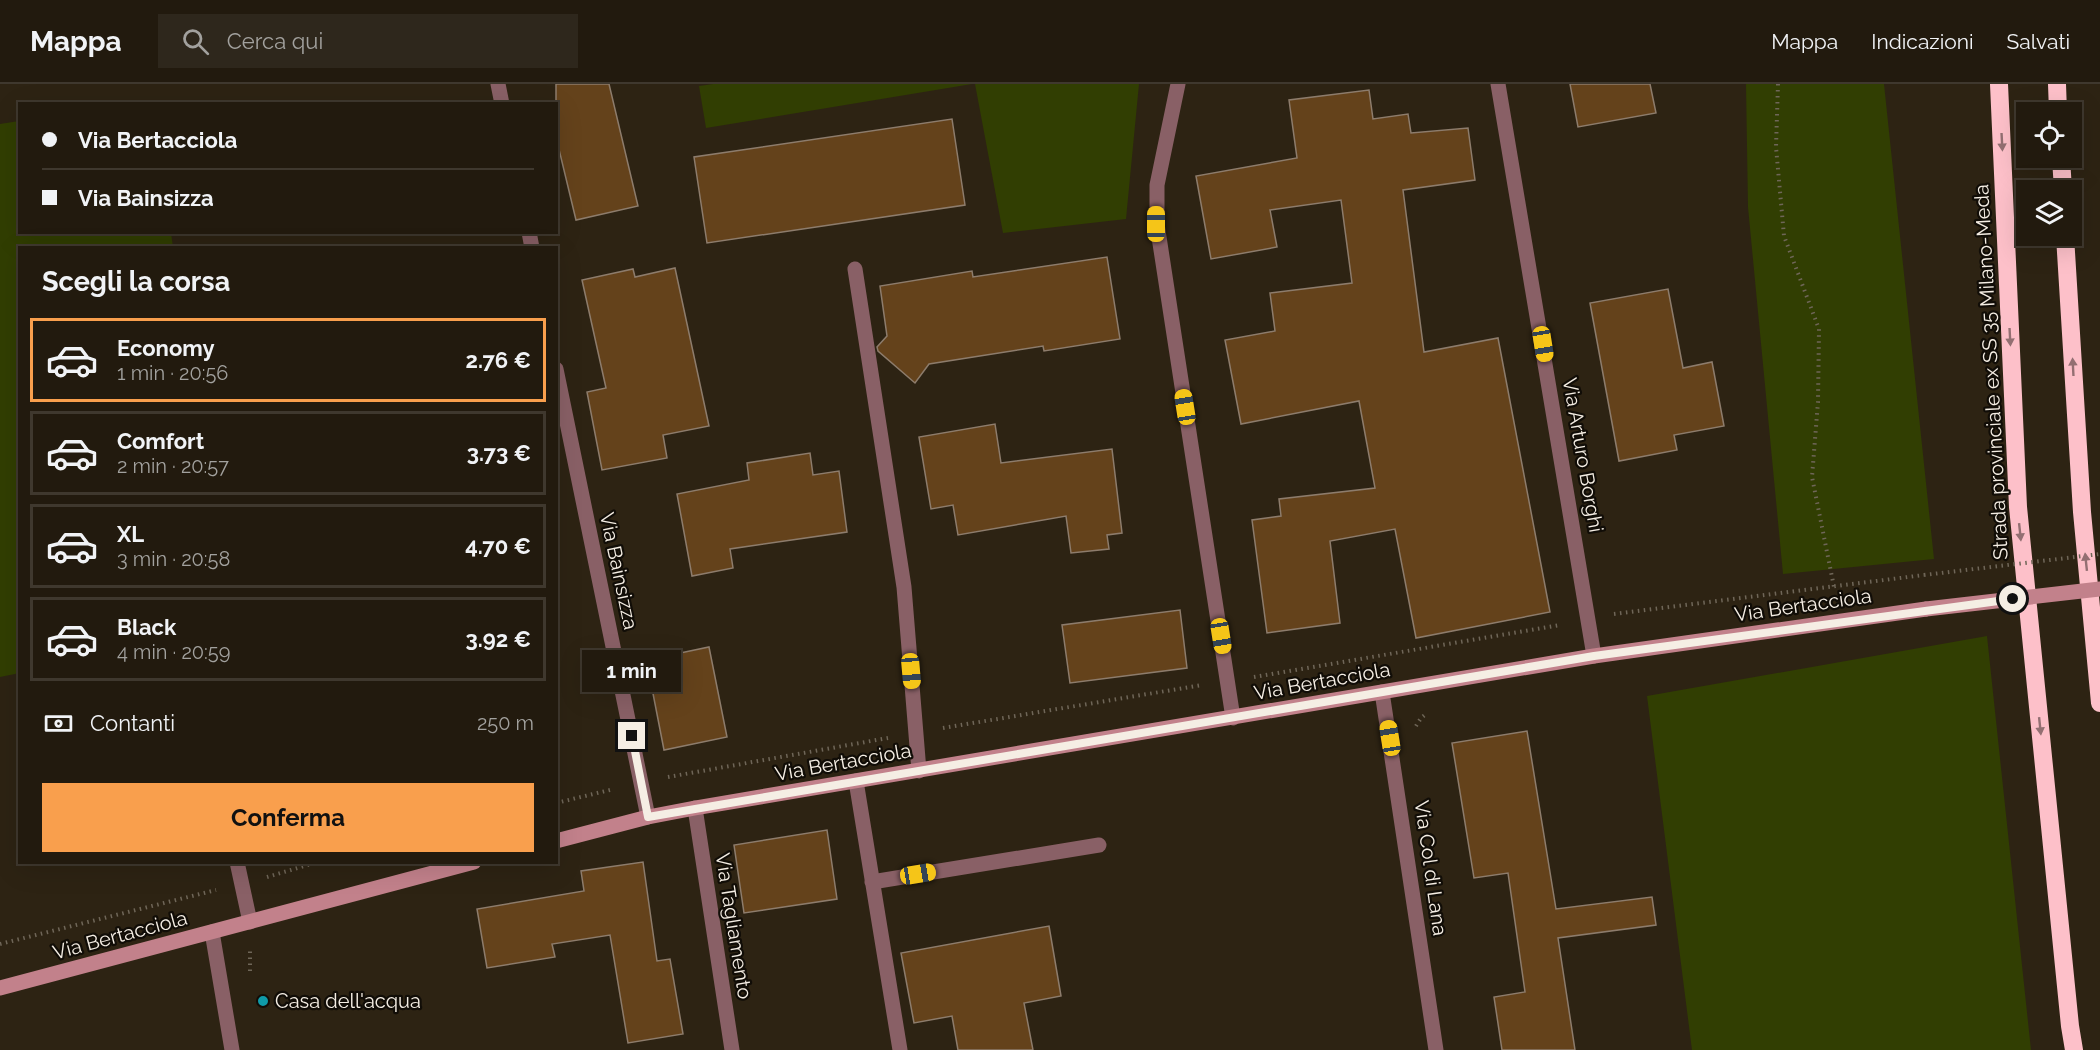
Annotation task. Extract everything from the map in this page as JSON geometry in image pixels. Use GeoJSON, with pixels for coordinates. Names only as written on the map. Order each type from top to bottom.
{"type":"FeatureCollection","features":[{"type":"Feature","properties":{"kind":"highway","name":"Strada provinciale ex SS 35 Milano-Meda"},"geometry":{"type":"LineString","coordinates":[[1999,84],[2018,507],[2074,1050]]}},
{"type":"Feature","properties":{"kind":"highway"},"geometry":{"type":"LineString","coordinates":[[2056,84],[2057,102]]}},
{"type":"Feature","properties":{"kind":"highway"},"geometry":{"type":"LineString","coordinates":[[2066,246],[2082,512],[2100,703]]}},
{"type":"Feature","properties":{"kind":"street"},"geometry":{"type":"LineString","coordinates":[[498,84],[502,102]]}},
{"type":"Feature","properties":{"kind":"street"},"geometry":{"type":"LineString","coordinates":[[1178,84],[1156,184],[1156,224],[1233,718]]}},
{"type":"Feature","properties":{"kind":"street","name":"Via Arturo Borghi"},"geometry":{"type":"LineString","coordinates":[[1498,84],[1594,656]]}},
{"type":"Feature","properties":{"kind":"street"},"geometry":{"type":"LineString","coordinates":[[855,269],[904,587],[919,771]]}},
{"type":"Feature","properties":{"kind":"street","name":"Via Bainsizza"},"geometry":{"type":"LineString","coordinates":[[558,379],[648,817]]}},
{"type":"Feature","properties":{"kind":"street","name":"Via Bertacciola"},"geometry":{"type":"LineString","coordinates":[[558,840],[648,817],[694,808],[1555,662],[1926,609],[2100,589]]}},
{"type":"Feature","properties":{"kind":"street","name":"Via Col di Lana"},"geometry":{"type":"LineString","coordinates":[[1382,692],[1436,1050]]}},
{"type":"Feature","properties":{"kind":"street"},"geometry":{"type":"LineString","coordinates":[[856,781],[900,1050]]}},
{"type":"Feature","properties":{"kind":"street","name":"Via Tagliamento"},"geometry":{"type":"LineString","coordinates":[[694,808],[732,1050]]}},
{"type":"Feature","properties":{"kind":"street"},"geometry":{"type":"LineString","coordinates":[[872,882],[1099,845]]}},
{"type":"Feature","properties":{"kind":"street"},"geometry":{"type":"LineString","coordinates":[[237,864],[250,922]]}},
{"type":"Feature","properties":{"kind":"street","name":"Via Bertacciola"},"geometry":{"type":"LineString","coordinates":[[0,988],[467,864]]}},
{"type":"Feature","properties":{"kind":"street"},"geometry":{"type":"LineString","coordinates":[[212,932],[232,1050]]}},
{"type":"Feature","properties":{"kind":"path"},"geometry":{"type":"LineString","coordinates":[[1778,84],[1776,147],[1784,236],[1819,329],[1818,402],[1812,477],[1834,587]]}},
{"type":"Feature","properties":{"kind":"path"},"geometry":{"type":"LineString","coordinates":[[558,803],[641,782],[916,733],[1550,627],[1589,617],[2100,554]]}},
{"type":"Feature","properties":{"kind":"path"},"geometry":{"type":"LineString","coordinates":[[1550,627],[1555,662]]}},
{"type":"Feature","properties":{"kind":"path"},"geometry":{"type":"LineString","coordinates":[[1416,728],[1420,718],[1431,711]]}},
{"type":"Feature","properties":{"kind":"path"},"geometry":{"type":"LineString","coordinates":[[0,944],[241,884],[311,864]]}},
{"type":"Feature","properties":{"kind":"green space"},"geometry":{"type":"Polygon","coordinates":[[[713,84],[972,84],[706,128],[699,86],[713,84]]]}},
{"type":"Feature","properties":{"kind":"green space"},"geometry":{"type":"Polygon","coordinates":[[[975,84],[1139,84],[1126,219],[1003,233],[975,84]]]}},
{"type":"Feature","properties":{"kind":"green space"},"geometry":{"type":"Polygon","coordinates":[[[1746,84],[1884,84],[1934,559],[1783,574],[1748,207],[1746,84]]]}},
{"type":"Feature","properties":{"kind":"green space"},"geometry":{"type":"Polygon","coordinates":[[[18,121],[18,234],[171,234],[173,246],[18,246],[18,673],[0,677],[0,124],[18,121]]]}},
{"type":"Feature","properties":{"kind":"green space"},"geometry":{"type":"Polygon","coordinates":[[[1987,636],[2031,1050],[1692,1050],[1647,696],[1987,636]]]}},
{"type":"Feature","properties":{"kind":"building"},"geometry":{"type":"Polygon","coordinates":[[[556,84],[609,84],[638,206],[576,220],[558,145],[558,102],[556,102],[556,84]]]}},
{"type":"Feature","properties":{"kind":"building"},"geometry":{"type":"Polygon","coordinates":[[[1570,84],[1650,84],[1656,113],[1578,127],[1570,84]]]}},
{"type":"Feature","properties":{"kind":"building"},"geometry":{"type":"Polygon","coordinates":[[[1369,90],[1373,119],[1408,114],[1411,133],[1468,128],[1475,180],[1403,190],[1424,352],[1498,338],[1550,612],[1416,638],[1395,529],[1330,541],[1340,623],[1267,633],[1252,520],[1281,516],[1279,499],[1375,488],[1359,401],[1241,424],[1225,340],[1275,331],[1270,293],[1352,283],[1341,200],[1270,210],[1277,247],[1211,259],[1196,176],[1297,158],[1289,100],[1369,90]]]}},
{"type":"Feature","properties":{"kind":"building"},"geometry":{"type":"Polygon","coordinates":[[[952,119],[965,205],[707,243],[694,157],[952,119]]]}},
{"type":"Feature","properties":{"kind":"building"},"geometry":{"type":"Polygon","coordinates":[[[1107,257],[1120,339],[1044,351],[1043,346],[929,364],[915,383],[878,351],[877,347],[887,336],[880,286],[972,271],[973,277],[1107,257]]]}},
{"type":"Feature","properties":{"kind":"building"},"geometry":{"type":"Polygon","coordinates":[[[675,268],[709,426],[663,435],[667,458],[602,470],[587,392],[606,388],[582,280],[633,269],[635,277],[675,268]]]}},
{"type":"Feature","properties":{"kind":"building"},"geometry":{"type":"Polygon","coordinates":[[[1668,289],[1683,368],[1712,362],[1724,426],[1674,435],[1677,450],[1619,461],[1590,303],[1668,289]]]}},
{"type":"Feature","properties":{"kind":"building"},"geometry":{"type":"Polygon","coordinates":[[[995,424],[1001,463],[1112,449],[1122,533],[1107,535],[1109,549],[1071,553],[1066,516],[958,535],[953,505],[931,509],[919,437],[995,424]]]}},
{"type":"Feature","properties":{"kind":"building"},"geometry":{"type":"Polygon","coordinates":[[[810,453],[813,475],[839,471],[847,532],[730,549],[733,568],[692,576],[677,494],[749,480],[747,463],[810,453]]]}},
{"type":"Feature","properties":{"kind":"building"},"geometry":{"type":"Polygon","coordinates":[[[1180,610],[1187,668],[1070,683],[1062,625],[1180,610]]]}},
{"type":"Feature","properties":{"kind":"building"},"geometry":{"type":"Polygon","coordinates":[[[709,647],[727,737],[664,750],[649,673],[663,670],[661,657],[709,647]]]}},
{"type":"Feature","properties":{"kind":"building"},"geometry":{"type":"Polygon","coordinates":[[[1527,731],[1556,909],[1652,897],[1656,925],[1558,938],[1575,1050],[1502,1050],[1494,997],[1525,992],[1508,873],[1474,878],[1452,743],[1527,731]]]}},
{"type":"Feature","properties":{"kind":"building"},"geometry":{"type":"Polygon","coordinates":[[[827,830],[837,899],[744,913],[734,845],[827,830]]]}},
{"type":"Feature","properties":{"kind":"building"},"geometry":{"type":"Polygon","coordinates":[[[643,862],[657,961],[670,959],[683,1034],[628,1043],[610,935],[552,944],[555,957],[487,968],[477,909],[584,891],[581,871],[643,862]]]}},
{"type":"Feature","properties":{"kind":"building"},"geometry":{"type":"Polygon","coordinates":[[[1049,926],[1061,996],[1024,1003],[1033,1050],[958,1050],[952,1016],[914,1023],[901,953],[1049,926]]]}},
{"type":"Feature","properties":{"kind":"place","name":"Casa dell'acqua"},"geometry":{"type":"Point","coordinates":[263,1001]}},
{"type":"Feature","properties":{"kind":"route"},"geometry":{"type":"LineString","coordinates":[[632,736],[648,817],[1594,656],[1926,609],[2013,599]]}}]}
